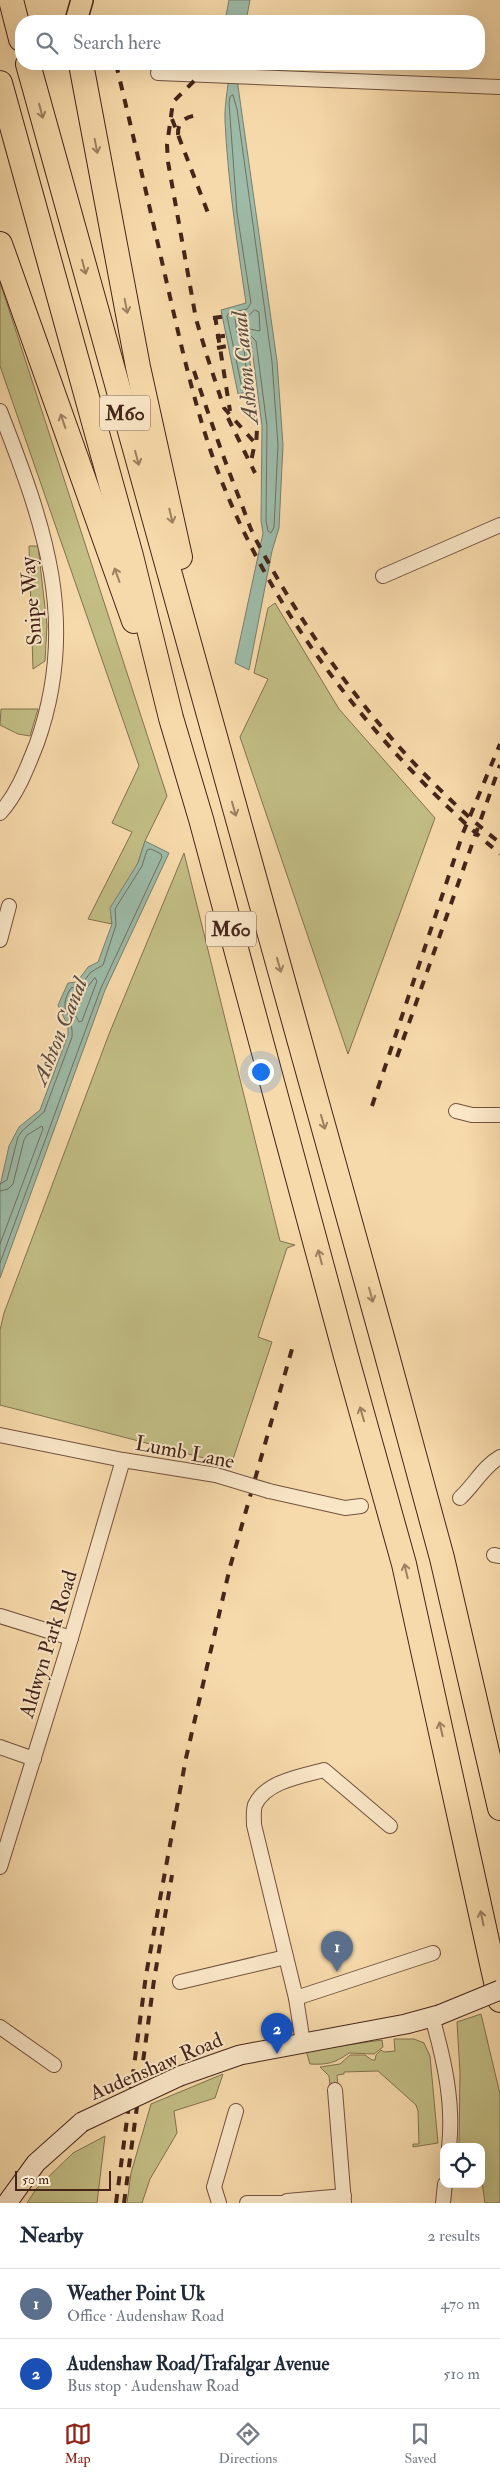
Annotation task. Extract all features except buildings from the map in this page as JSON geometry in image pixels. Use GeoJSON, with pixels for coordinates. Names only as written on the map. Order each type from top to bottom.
{"type":"FeatureCollection","features":[{"type":"Feature","properties":{"kind":"highway"},"geometry":{"type":"LineString","coordinates":[[10,0],[15,18]]}},
{"type":"Feature","properties":{"kind":"highway","name":"M60"},"geometry":{"type":"LineString","coordinates":[[30,70],[437,1539],[500,1808]]}},
{"type":"Feature","properties":{"kind":"highway","name":"M60"},"geometry":{"type":"LineString","coordinates":[[82,70],[138,367],[210,677],[221,762]]}},
{"type":"Feature","properties":{"kind":"highway","name":"M60"},"geometry":{"type":"LineString","coordinates":[[0,83],[131,556],[171,718],[201,819],[404,1564],[500,2000]]}},
{"type":"Feature","properties":{"kind":"highway","name":"M60"},"geometry":{"type":"LineString","coordinates":[[0,244],[118,579],[171,718]]}},
{"type":"Feature","properties":{"kind":"main road"},"geometry":{"type":"LineString","coordinates":[[69,0],[73,15]]}},
{"type":"Feature","properties":{"kind":"main road"},"geometry":{"type":"LineString","coordinates":[[76,15],[82,0]]}},
{"type":"Feature","properties":{"kind":"main road","name":"Audenshaw Road"},"geometry":{"type":"LineString","coordinates":[[6,2203],[36,2163],[82,2122],[180,2076],[240,2055],[406,2024],[436,2016],[500,1990]]}},
{"type":"Feature","properties":{"kind":"street"},"geometry":{"type":"LineString","coordinates":[[158,73],[500,87]]}},
{"type":"Feature","properties":{"kind":"street","name":"Snipe Way"},"geometry":{"type":"LineString","coordinates":[[0,411],[42,525],[48,552],[56,612],[56,653],[51,690],[42,727],[26,770],[9,803],[0,813]]}},
{"type":"Feature","properties":{"kind":"street"},"geometry":{"type":"LineString","coordinates":[[383,576],[500,525]]}},
{"type":"Feature","properties":{"kind":"street"},"geometry":{"type":"LineString","coordinates":[[0,940],[9,906]]}},
{"type":"Feature","properties":{"kind":"street"},"geometry":{"type":"LineString","coordinates":[[456,1111],[472,1115],[500,1115]]}},
{"type":"Feature","properties":{"kind":"street","name":"Lumb Lane"},"geometry":{"type":"LineString","coordinates":[[0,1435],[123,1460],[216,1476],[269,1492],[345,1508],[361,1506]]}},
{"type":"Feature","properties":{"kind":"street"},"geometry":{"type":"LineString","coordinates":[[460,1498],[482,1476],[491,1462],[500,1457]]}},
{"type":"Feature","properties":{"kind":"street","name":"Aldwyn Park Road"},"geometry":{"type":"LineString","coordinates":[[0,1866],[71,1638],[123,1460]]}},
{"type":"Feature","properties":{"kind":"street"},"geometry":{"type":"LineString","coordinates":[[0,1616],[71,1638]]}},
{"type":"Feature","properties":{"kind":"street"},"geometry":{"type":"LineString","coordinates":[[0,1747],[34,1759]]}},
{"type":"Feature","properties":{"kind":"street"},"geometry":{"type":"LineString","coordinates":[[303,2043],[296,1998],[254,1825],[254,1806],[265,1791],[324,1770],[390,1826]]}},
{"type":"Feature","properties":{"kind":"street"},"geometry":{"type":"LineString","coordinates":[[296,1998],[433,1953]]}},
{"type":"Feature","properties":{"kind":"street"},"geometry":{"type":"LineString","coordinates":[[180,1982],[286,1957]]}},
{"type":"Feature","properties":{"kind":"street"},"geometry":{"type":"LineString","coordinates":[[436,2016],[449,2096],[449,2143]]}},
{"type":"Feature","properties":{"kind":"street"},"geometry":{"type":"LineString","coordinates":[[0,2027],[54,2065]]}},
{"type":"Feature","properties":{"kind":"street"},"geometry":{"type":"LineString","coordinates":[[247,2203],[344,2199],[335,2090]]}},
{"type":"Feature","properties":{"kind":"street"},"geometry":{"type":"LineString","coordinates":[[219,2203],[214,2187],[236,2111]]}},
{"type":"Feature","properties":{"kind":"street"},"geometry":{"type":"LineString","coordinates":[[443,2203],[445,2188]]}},
{"type":"Feature","properties":{"kind":"shaded area"},"geometry":{"type":"Polygon","coordinates":[[[0,282],[167,796],[145,841],[138,863],[111,917],[112,924],[88,919],[132,832],[112,823],[139,766],[0,366],[0,282]]]}},
{"type":"Feature","properties":{"kind":"shaded area"},"geometry":{"type":"Polygon","coordinates":[[[29,546],[38,546],[47,625],[45,661],[33,669],[29,546]]]}},
{"type":"Feature","properties":{"kind":"shaded area"},"geometry":{"type":"Polygon","coordinates":[[[275,603],[339,709],[435,818],[348,1054],[240,737],[268,679],[254,673],[268,608],[275,603]]]}},
{"type":"Feature","properties":{"kind":"shaded area"},"geometry":{"type":"Polygon","coordinates":[[[1,709],[38,709],[30,736],[18,734],[0,725],[1,709]]]}},
{"type":"Feature","properties":{"kind":"shaded area"},"geometry":{"type":"Polygon","coordinates":[[[184,853],[280,1241],[295,1245],[287,1248],[258,1337],[272,1342],[231,1465],[0,1405],[0,1330],[4,1313],[109,1034],[184,853]]]}},
{"type":"Feature","properties":{"kind":"shaded area"},"geometry":{"type":"Polygon","coordinates":[[[481,2014],[500,2094],[500,2203],[485,2203],[483,2188],[485,2188],[485,2143],[459,2143],[460,2073],[457,2022],[481,2014]]]}},
{"type":"Feature","properties":{"kind":"shaded area"},"geometry":{"type":"Polygon","coordinates":[[[394,2039],[414,2039],[424,2043],[430,2056],[438,2143],[413,2147],[413,2144],[419,2144],[418,2111],[416,2105],[378,2071],[344,2072],[344,2074],[337,2075],[338,2086],[330,2086],[329,2076],[320,2067],[340,2064],[350,2055],[365,2055],[375,2060],[376,2055],[381,2050],[384,2052],[395,2051],[394,2039]]]}},
{"type":"Feature","properties":{"kind":"shaded area"},"geometry":{"type":"Polygon","coordinates":[[[382,2040],[383,2047],[374,2054],[349,2053],[340,2059],[326,2064],[310,2064],[306,2051],[382,2040]]]}},
{"type":"Feature","properties":{"kind":"shaded area"},"geometry":{"type":"Polygon","coordinates":[[[223,2074],[215,2098],[174,2111],[177,2133],[150,2179],[142,2203],[127,2203],[131,2173],[151,2104],[223,2074]]]}},
{"type":"Feature","properties":{"kind":"shaded area"},"geometry":{"type":"Polygon","coordinates":[[[105,2136],[97,2203],[27,2203],[36,2189],[73,2153],[105,2136]]]}},
{"type":"Feature","properties":{"kind":"water"},"geometry":{"type":"Polygon","coordinates":[[[229,0],[250,0],[247,15],[226,15],[229,0]]]}},
{"type":"Feature","properties":{"kind":"water","name":"Ashton Canal"},"geometry":{"type":"Polygon","coordinates":[[[229,70],[239,70],[238,86],[277,361],[283,445],[279,528],[272,551],[249,670],[235,663],[263,533],[261,521],[262,426],[251,341],[247,341],[254,390],[238,394],[221,310],[246,303],[233,212],[226,144],[225,114],[229,70]]]}},
{"type":"Feature","properties":{"kind":"water"},"geometry":{"type":"Polygon","coordinates":[[[145,841],[169,853],[105,990],[0,1278],[0,1186],[9,1146],[19,1127],[40,1110],[68,1035],[68,1026],[58,1005],[68,983],[77,982],[88,967],[98,962],[112,924],[110,908],[138,863],[145,841]]]}},
{"type":"Feature","properties":{"kind":"railway"},"geometry":{"type":"LineString","coordinates":[[117,70],[175,321],[205,433],[235,512],[262,568],[294,622],[330,673],[369,722],[410,769],[454,813],[500,854]]}},
{"type":"Feature","properties":{"kind":"railway"},"geometry":{"type":"LineString","coordinates":[[194,81],[173,102],[167,145],[168,162],[196,319],[224,408],[255,443],[250,466]]}},
{"type":"Feature","properties":{"kind":"railway"},"geometry":{"type":"LineString","coordinates":[[178,135],[179,126],[184,120],[199,115]]}},
{"type":"Feature","properties":{"kind":"railway"},"geometry":{"type":"LineString","coordinates":[[172,119],[208,213]]}},
{"type":"Feature","properties":{"kind":"railway"},"geometry":{"type":"LineString","coordinates":[[215,316],[230,411]]}},
{"type":"Feature","properties":{"kind":"railway"},"geometry":{"type":"LineString","coordinates":[[213,318],[227,316]]}},
{"type":"Feature","properties":{"kind":"railway"},"geometry":{"type":"LineString","coordinates":[[216,337],[230,335]]}},
{"type":"Feature","properties":{"kind":"railway"},"geometry":{"type":"LineString","coordinates":[[217,348],[232,345]]}},
{"type":"Feature","properties":{"kind":"railway"},"geometry":{"type":"LineString","coordinates":[[194,371],[253,533],[279,581],[305,623],[362,703],[394,741],[427,777],[500,843]]}},
{"type":"Feature","properties":{"kind":"railway"},"geometry":{"type":"LineString","coordinates":[[254,395],[257,429],[256,446]]}},
{"type":"Feature","properties":{"kind":"railway"},"geometry":{"type":"LineString","coordinates":[[228,418],[255,473]]}},
{"type":"Feature","properties":{"kind":"railway"},"geometry":{"type":"LineString","coordinates":[[372,1106],[463,833],[500,744]]}},
{"type":"Feature","properties":{"kind":"railway"},"geometry":{"type":"LineString","coordinates":[[397,1057],[500,765]]}},
{"type":"Feature","properties":{"kind":"railway"},"geometry":{"type":"LineString","coordinates":[[116,2203],[146,1975],[186,1758],[230,1567],[292,1349]]}},
{"type":"Feature","properties":{"kind":"railway"},"geometry":{"type":"LineString","coordinates":[[124,2203],[154,1980],[172,1875]]}},
{"type":"Feature","properties":{"kind":"place","name":"Weather Point Uk"},"geometry":{"type":"Point","coordinates":[337,1972]}},
{"type":"Feature","properties":{"kind":"place","name":"Audenshaw Road/Trafalgar Avenue"},"geometry":{"type":"Point","coordinates":[277,2054]}}]}
